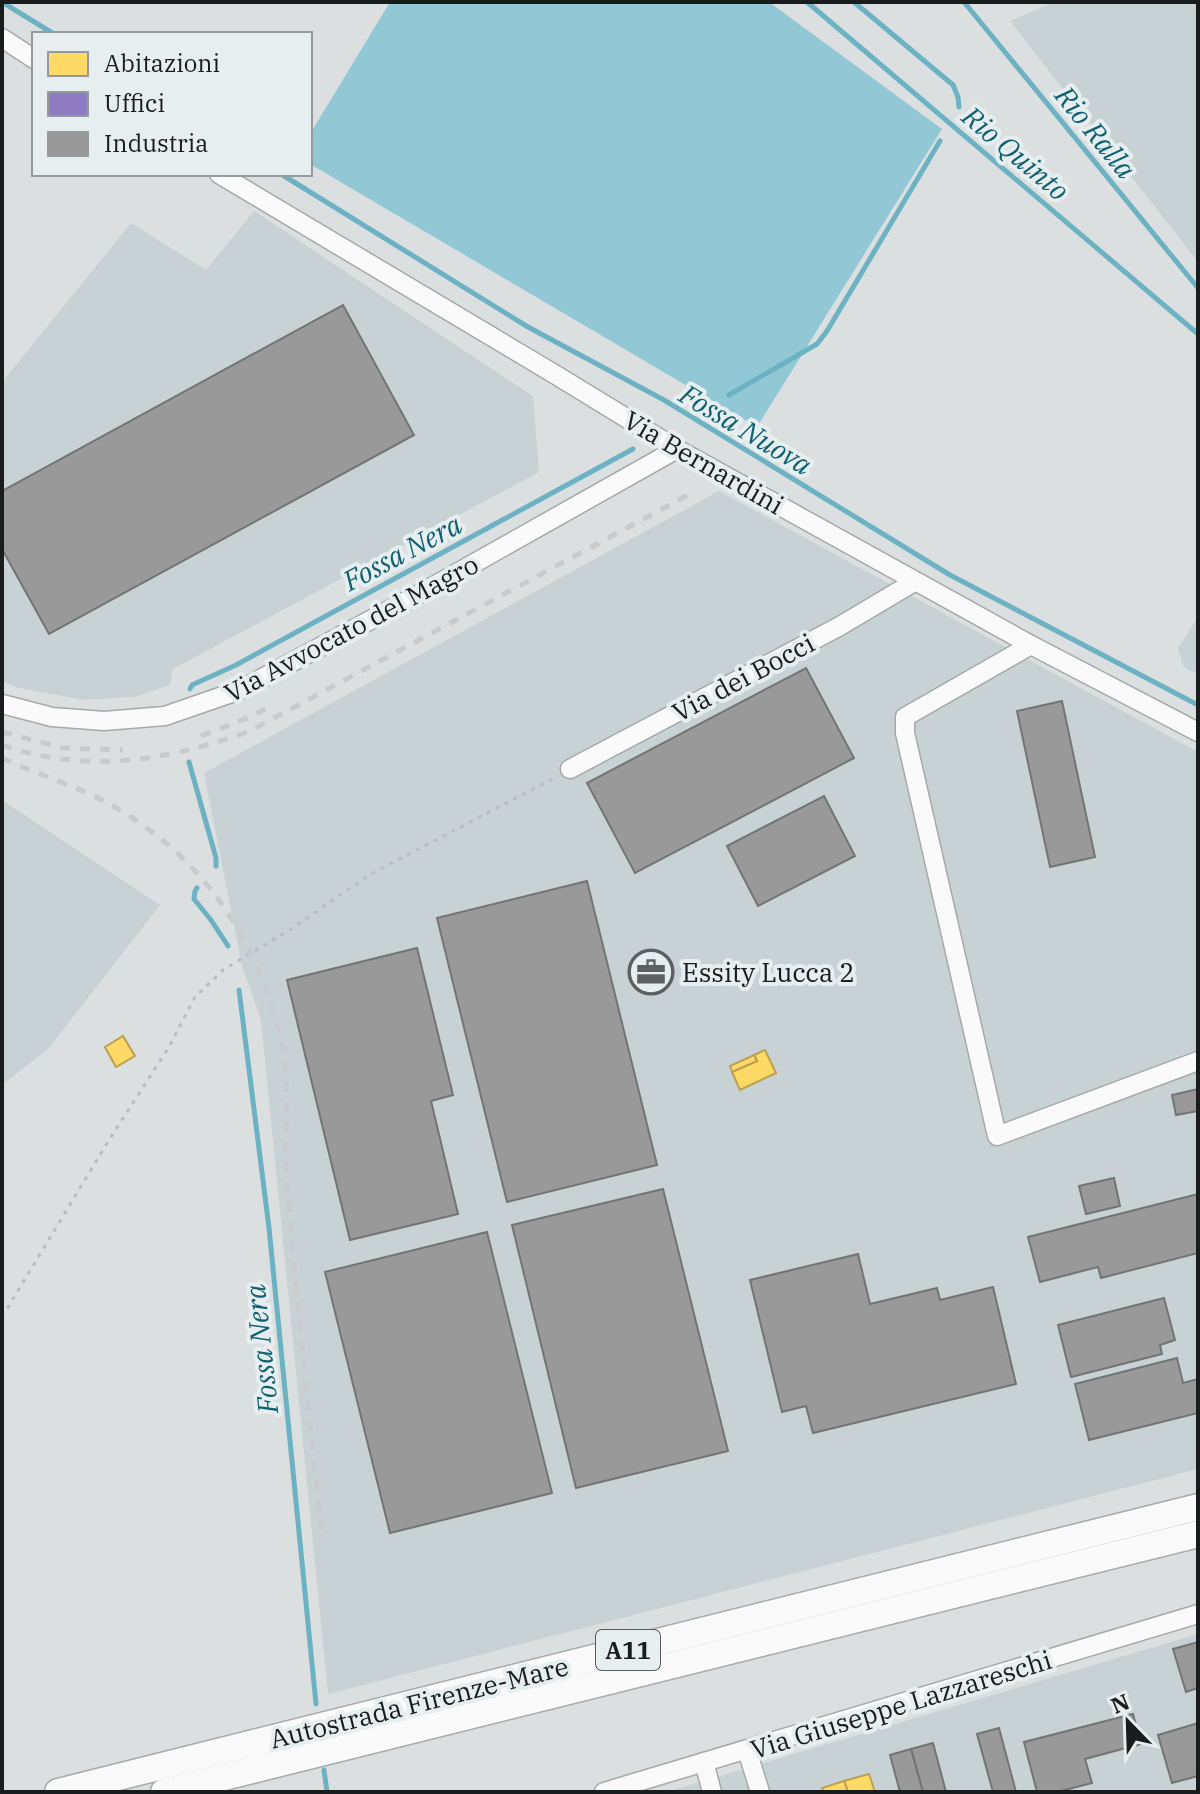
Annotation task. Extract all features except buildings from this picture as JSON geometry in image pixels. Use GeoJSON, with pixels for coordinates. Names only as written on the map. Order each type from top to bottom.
{"type":"FeatureCollection","features":[{"type":"Feature","properties":{"kind":"highway","name":"Autostrada Firenze-Mare"},"geometry":{"type":"LineString","coordinates":[[58,1792],[1198,1507]]}},
{"type":"Feature","properties":{"kind":"highway","name":"Autostrada Firenze-Mare"},"geometry":{"type":"LineString","coordinates":[[164,1792],[1198,1534]]}},
{"type":"Feature","properties":{"kind":"street"},"geometry":{"type":"LineString","coordinates":[[2,38],[32,58]]}},
{"type":"Feature","properties":{"kind":"street","name":"Via Bernardini"},"geometry":{"type":"LineString","coordinates":[[222,176],[677,449],[914,582],[1198,732]]}},
{"type":"Feature","properties":{"kind":"street","name":"Via Avvocato del Magro"},"geometry":{"type":"LineString","coordinates":[[2,704],[52,717],[104,721],[165,716],[240,690],[432,587],[677,449]]}},
{"type":"Feature","properties":{"kind":"street","name":"Via dei Bocci"},"geometry":{"type":"LineString","coordinates":[[570,769],[840,626],[914,582]]}},
{"type":"Feature","properties":{"kind":"street"},"geometry":{"type":"LineString","coordinates":[[1031,645],[905,717],[905,733],[997,1136],[1198,1061]]}},
{"type":"Feature","properties":{"kind":"street","name":"Via Giuseppe Lazzareschi"},"geometry":{"type":"LineString","coordinates":[[604,1792],[1198,1614]]}},
{"type":"Feature","properties":{"kind":"street"},"geometry":{"type":"LineString","coordinates":[[747,1750],[760,1792]]}},
{"type":"Feature","properties":{"kind":"street"},"geometry":{"type":"LineString","coordinates":[[704,1762],[712,1792]]}},
{"type":"Feature","properties":{"kind":"path"},"geometry":{"type":"LineString","coordinates":[[2,1317],[169,1047],[195,997],[223,970],[283,934],[369,875],[570,769]]}},
{"type":"Feature","properties":{"kind":"shaded area"},"geometry":{"type":"Polygon","coordinates":[[[390,2],[769,2],[942,129],[757,427],[312,165],[312,131],[390,2]]]}},
{"type":"Feature","properties":{"kind":"shaded area"},"geometry":{"type":"Polygon","coordinates":[[[1054,2],[1198,2],[1198,262],[1010,21],[1054,2]]]}},
{"type":"Feature","properties":{"kind":"shaded area"},"geometry":{"type":"Polygon","coordinates":[[[254,211],[533,396],[539,472],[173,669],[170,685],[135,697],[84,700],[19,688],[2,681],[2,382],[131,223],[206,270],[254,211]]]}},
{"type":"Feature","properties":{"kind":"shaded area"},"geometry":{"type":"Polygon","coordinates":[[[719,491],[1198,752],[1198,1469],[328,1694],[261,1020],[242,966],[204,773],[719,491]]]}},
{"type":"Feature","properties":{"kind":"shaded area"},"geometry":{"type":"Polygon","coordinates":[[[1198,617],[1198,675],[1183,666],[1178,648],[1198,617]]]}},
{"type":"Feature","properties":{"kind":"shaded area"},"geometry":{"type":"Polygon","coordinates":[[[2,800],[160,905],[49,1048],[2,1085],[2,800]]]}},
{"type":"Feature","properties":{"kind":"shaded area"},"geometry":{"type":"Polygon","coordinates":[[[1198,1634],[1198,1789],[1189,1792],[666,1792],[1198,1634]]]}},
{"type":"Feature","properties":{"kind":"waterway","name":"Fossa Nuova"},"geometry":{"type":"LineString","coordinates":[[2,2],[51,32]]}},
{"type":"Feature","properties":{"kind":"waterway","name":"Rio Quinto"},"geometry":{"type":"LineString","coordinates":[[807,2],[1198,334]]}},
{"type":"Feature","properties":{"kind":"waterway","name":"Fossa Nera"},"geometry":{"type":"LineString","coordinates":[[854,2],[953,85],[959,107]]}},
{"type":"Feature","properties":{"kind":"waterway","name":"Rio Ralla"},"geometry":{"type":"LineString","coordinates":[[964,2],[1198,288]]}},
{"type":"Feature","properties":{"kind":"waterway","name":"Fossa Nera"},"geometry":{"type":"LineString","coordinates":[[729,395],[817,344],[940,141]]}},
{"type":"Feature","properties":{"kind":"waterway","name":"Fossa Nuova"},"geometry":{"type":"LineString","coordinates":[[284,176],[528,327],[664,400],[950,575],[1198,705]]}},
{"type":"Feature","properties":{"kind":"waterway","name":"Fossa Nera"},"geometry":{"type":"LineString","coordinates":[[190,689],[192,685],[236,665],[633,449]]}},
{"type":"Feature","properties":{"kind":"waterway","name":"Fossa Nera"},"geometry":{"type":"LineString","coordinates":[[189,762],[216,866]]}},
{"type":"Feature","properties":{"kind":"waterway","name":"Fossa Nera"},"geometry":{"type":"LineString","coordinates":[[197,888],[194,899],[228,946]]}},
{"type":"Feature","properties":{"kind":"waterway","name":"Fossa Nera"},"geometry":{"type":"LineString","coordinates":[[239,990],[269,1228],[316,1704]]}},
{"type":"Feature","properties":{"kind":"waterway","name":"Fossa Nera"},"geometry":{"type":"LineString","coordinates":[[324,1770],[327,1792]]}},
{"type":"Feature","properties":{"kind":"railway"},"geometry":{"type":"LineString","coordinates":[[2,745],[65,759],[126,760],[156,757],[248,732],[688,495]]}},
{"type":"Feature","properties":{"kind":"railway"},"geometry":{"type":"LineString","coordinates":[[201,736],[271,706]]}},
{"type":"Feature","properties":{"kind":"railway"},"geometry":{"type":"LineString","coordinates":[[2,732],[63,748],[123,750]]}},
{"type":"Feature","properties":{"kind":"railway"},"geometry":{"type":"LineString","coordinates":[[2,758],[113,806],[186,861],[206,883],[239,932],[265,987],[285,1063],[287,1184],[322,1534]]}},
{"type":"Feature","properties":{"kind":"place","name":"Essity Lucca 2"},"geometry":{"type":"Point","coordinates":[651,972]}}]}
